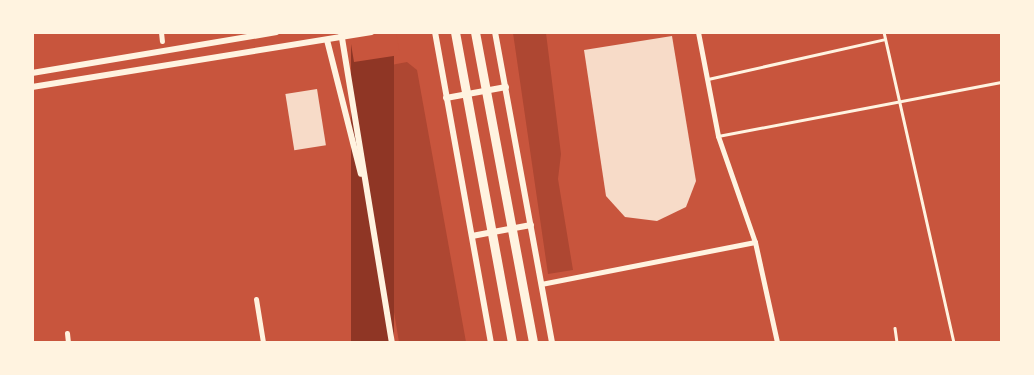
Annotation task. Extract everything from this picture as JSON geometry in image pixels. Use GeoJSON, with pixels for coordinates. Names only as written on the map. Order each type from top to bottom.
{"type":"FeatureCollection","features":[{"type":"Feature","properties":{"kind":"highway"},"geometry":{"type":"LineString","coordinates":[[454,32],[512,342]]}},
{"type":"Feature","properties":{"kind":"highway"},"geometry":{"type":"LineString","coordinates":[[475,32],[533,342]]}},
{"type":"Feature","properties":{"kind":"street"},"geometry":{"type":"LineString","coordinates":[[161,32],[162,41]]}},
{"type":"Feature","properties":{"kind":"street"},"geometry":{"type":"LineString","coordinates":[[32,73],[277,32]]}},
{"type":"Feature","properties":{"kind":"street"},"geometry":{"type":"LineString","coordinates":[[32,87],[327,40],[340,35],[372,32]]}},
{"type":"Feature","properties":{"kind":"street"},"geometry":{"type":"LineString","coordinates":[[435,32],[491,342]]}},
{"type":"Feature","properties":{"kind":"street"},"geometry":{"type":"LineString","coordinates":[[495,32],[552,342]]}},
{"type":"Feature","properties":{"kind":"street"},"geometry":{"type":"LineString","coordinates":[[698,32],[718,136],[755,242],[777,342]]}},
{"type":"Feature","properties":{"kind":"street"},"geometry":{"type":"LineString","coordinates":[[340,35],[364,162],[362,178]]}},
{"type":"Feature","properties":{"kind":"street"},"geometry":{"type":"LineString","coordinates":[[327,40],[362,178],[392,342]]}},
{"type":"Feature","properties":{"kind":"street"},"geometry":{"type":"LineString","coordinates":[[446,98],[506,87]]}},
{"type":"Feature","properties":{"kind":"street"},"geometry":{"type":"LineString","coordinates":[[472,236],[530,225]]}},
{"type":"Feature","properties":{"kind":"street"},"geometry":{"type":"LineString","coordinates":[[541,284],[755,242]]}},
{"type":"Feature","properties":{"kind":"street"},"geometry":{"type":"LineString","coordinates":[[256,300],[263,342]]}},
{"type":"Feature","properties":{"kind":"street"},"geometry":{"type":"LineString","coordinates":[[67,333],[68,342]]}},
{"type":"Feature","properties":{"kind":"lane"},"geometry":{"type":"LineString","coordinates":[[884,32],[954,342]]}},
{"type":"Feature","properties":{"kind":"lane"},"geometry":{"type":"LineString","coordinates":[[707,80],[885,39]]}},
{"type":"Feature","properties":{"kind":"lane"},"geometry":{"type":"LineString","coordinates":[[718,136],[898,100],[1002,82]]}},
{"type":"Feature","properties":{"kind":"lane"},"geometry":{"type":"LineString","coordinates":[[894,328],[897,342]]}},
{"type":"Feature","properties":{"kind":"shaded area"},"geometry":{"type":"Polygon","coordinates":[[[351,33],[394,33],[394,342],[351,342],[351,33]]]}},
{"type":"Feature","properties":{"kind":"shaded area"},"geometry":{"type":"Polygon","coordinates":[[[513,33],[546,33],[561,154],[558,179],[573,270],[548,274],[513,33]]]}},
{"type":"Feature","properties":{"kind":"shaded area"},"geometry":{"type":"Polygon","coordinates":[[[407,62],[417,70],[466,342],[399,342],[354,72],[407,62]]]}},
{"type":"Feature","properties":{"kind":"pier"},"geometry":{"type":"Polygon","coordinates":[[[349,32],[396,32],[400,55],[354,62],[349,32]]]}},
{"type":"Feature","properties":{"kind":"building"},"geometry":{"type":"Polygon","coordinates":[[[672,36],[696,181],[686,207],[657,221],[625,217],[606,196],[584,50],[672,36]]]}},
{"type":"Feature","properties":{"kind":"building"},"geometry":{"type":"Polygon","coordinates":[[[317,89],[326,145],[294,150],[285,94],[317,89]]]}}]}
